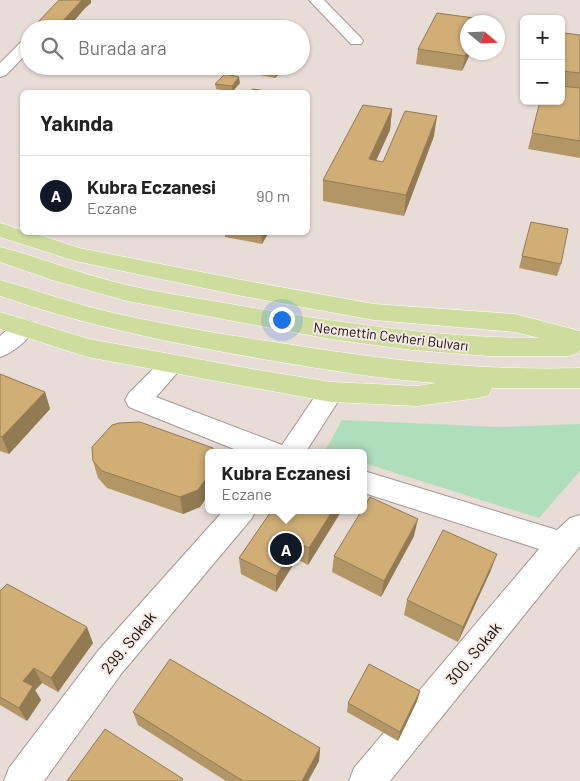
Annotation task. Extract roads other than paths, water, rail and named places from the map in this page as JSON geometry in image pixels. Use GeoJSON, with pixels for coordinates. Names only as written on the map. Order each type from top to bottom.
{"type":"FeatureCollection","features":[{"type":"Feature","properties":{"kind":"main road"},"geometry":{"type":"LineString","coordinates":[[0,230],[75,254],[242,288],[374,312],[515,323],[580,340]]}},
{"type":"Feature","properties":{"kind":"main road","name":"Necmettin Cevheri Bulvarı"},"geometry":{"type":"LineString","coordinates":[[0,254],[60,275],[127,293],[330,330],[412,341],[488,347],[580,347]]}},
{"type":"Feature","properties":{"kind":"main road"},"geometry":{"type":"LineString","coordinates":[[0,288],[36,301],[105,319],[209,341],[406,370],[534,380]]}},
{"type":"Feature","properties":{"kind":"main road"},"geometry":{"type":"LineString","coordinates":[[12,324],[87,348],[252,380],[331,392],[417,396],[534,380],[580,378]]}},
{"type":"Feature","properties":{"kind":"street"},"geometry":{"type":"LineString","coordinates":[[316,0],[356,41]]}},
{"type":"Feature","properties":{"kind":"street"},"geometry":{"type":"LineString","coordinates":[[0,72],[20,51]]}},
{"type":"Feature","properties":{"kind":"street"},"geometry":{"type":"LineString","coordinates":[[0,349],[12,324]]}},
{"type":"Feature","properties":{"kind":"street"},"geometry":{"type":"LineString","coordinates":[[173,364],[138,400],[263,449]]}},
{"type":"Feature","properties":{"kind":"street"},"geometry":{"type":"LineString","coordinates":[[294,449],[331,392]]}},
{"type":"Feature","properties":{"kind":"street"},"geometry":{"type":"LineString","coordinates":[[367,483],[571,536]]}},
{"type":"Feature","properties":{"kind":"street","name":"299. Sokak"},"geometry":{"type":"LineString","coordinates":[[22,781],[109,663],[239,514]]}},
{"type":"Feature","properties":{"kind":"street","name":"300. Sokak"},"geometry":{"type":"LineString","coordinates":[[367,781],[571,536]]}},
{"type":"Feature","properties":{"kind":"place","name":"Kubra Eczanesi"},"geometry":{"type":"Point","coordinates":[286,549]}}]}
